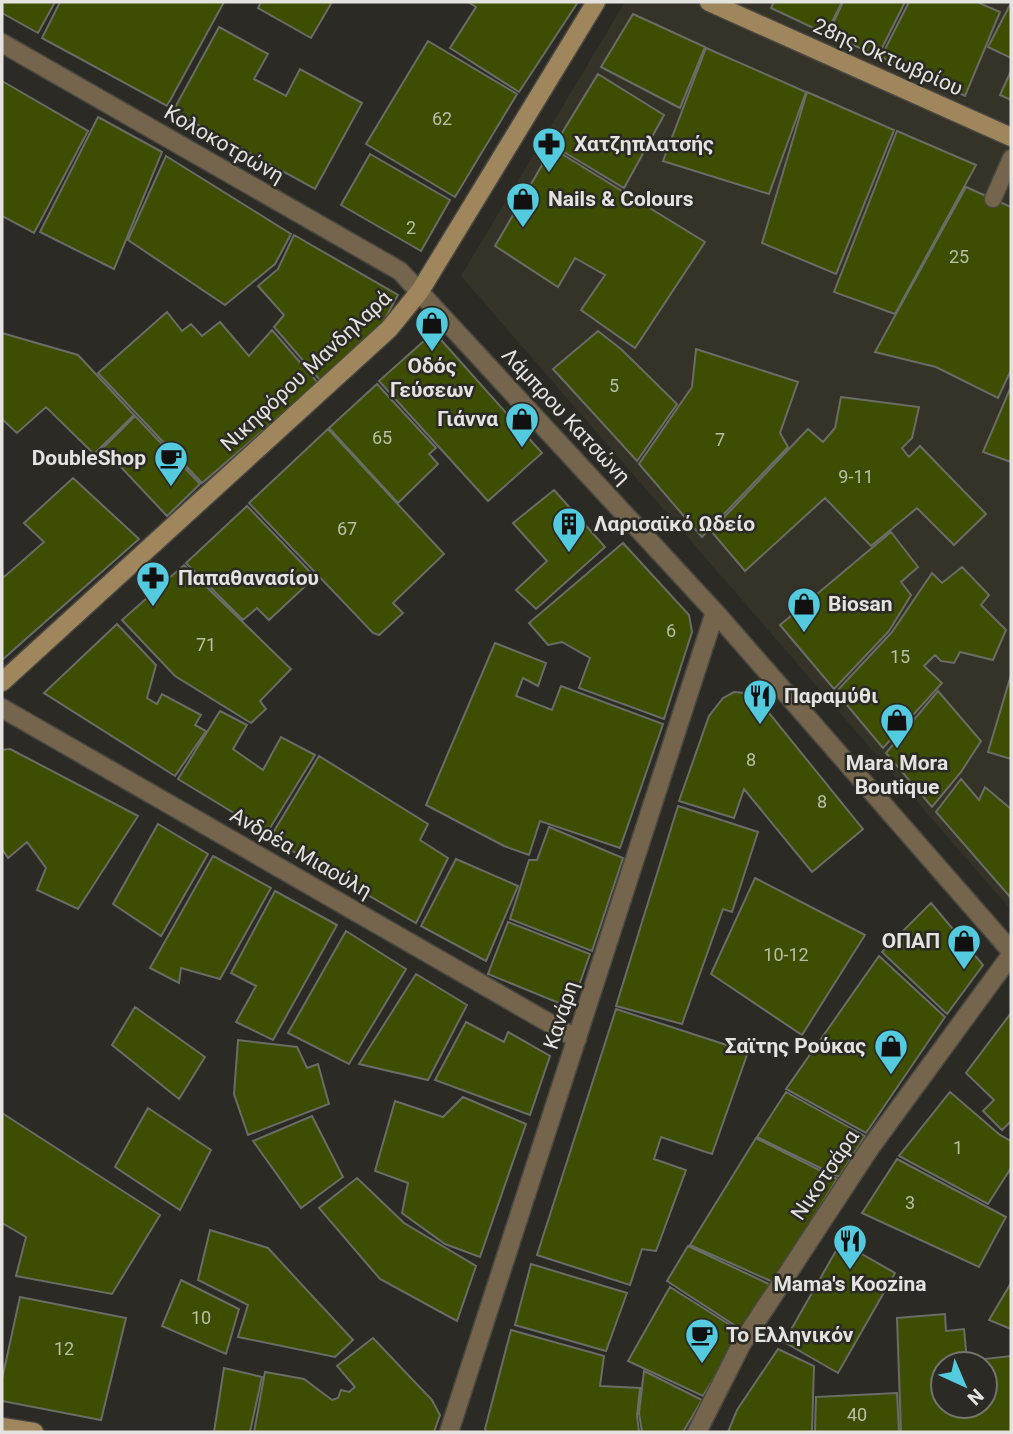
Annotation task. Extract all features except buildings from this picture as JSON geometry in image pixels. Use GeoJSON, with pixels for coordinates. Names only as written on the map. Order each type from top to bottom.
{"type":"FeatureCollection","features":[{"type":"Feature","properties":{"kind":"street","name":"Νικηφόρου Μανδηλαρά"},"geometry":{"type":"LineString","coordinates":[[2,682],[389,329],[420,290],[596,2]]}},
{"type":"Feature","properties":{"kind":"street","name":"28ης Οκτωβρίου"},"geometry":{"type":"LineString","coordinates":[[709,2],[1011,137]]}},
{"type":"Feature","properties":{"kind":"street","name":"Κολοκοτρώνη"},"geometry":{"type":"LineString","coordinates":[[2,43],[400,271],[420,290]]}},
{"type":"Feature","properties":{"kind":"street","name":"Λάμπρου Κατσώνη"},"geometry":{"type":"LineString","coordinates":[[420,290],[715,612],[1011,953]]}},
{"type":"Feature","properties":{"kind":"street","name":"Κανάρη"},"geometry":{"type":"LineString","coordinates":[[449,1432],[715,612]]}},
{"type":"Feature","properties":{"kind":"street","name":"Ανδρέα Μιαούλη"},"geometry":{"type":"LineString","coordinates":[[2,708],[577,1039]]}},
{"type":"Feature","properties":{"kind":"street","name":"Νικοτσάρα"},"geometry":{"type":"LineString","coordinates":[[697,1432],[742,1343],[862,1160],[1011,953]]}},
{"type":"Feature","properties":{"kind":"street"},"geometry":{"type":"LineString","coordinates":[[2,1427],[34,1432]]}},
{"type":"Feature","properties":{"kind":"lane"},"geometry":{"type":"LineString","coordinates":[[993,199],[1011,158]]}},
{"type":"Feature","properties":{"kind":"shaded area"},"geometry":{"type":"Polygon","coordinates":[[[625,2],[1011,2],[1011,910],[461,276],[625,2]]]}},
{"type":"Feature","properties":{"kind":"place","name":"Χατζηπλατσής"},"geometry":{"type":"Point","coordinates":[549,174]}},
{"type":"Feature","properties":{"kind":"place","name":"Nails & Colours"},"geometry":{"type":"Point","coordinates":[523,229]}},
{"type":"Feature","properties":{"kind":"place","name":"Οδός Γεύσεων"},"geometry":{"type":"Point","coordinates":[432,353]}},
{"type":"Feature","properties":{"kind":"place","name":"Γιάννα"},"geometry":{"type":"Point","coordinates":[522,449]}},
{"type":"Feature","properties":{"kind":"place","name":"DoubleShop"},"geometry":{"type":"Point","coordinates":[171,488]}},
{"type":"Feature","properties":{"kind":"place","name":"Λαρισαϊκό Ωδείο"},"geometry":{"type":"Point","coordinates":[569,554]}},
{"type":"Feature","properties":{"kind":"place","name":"Παπαθανασίου"},"geometry":{"type":"Point","coordinates":[153,608]}},
{"type":"Feature","properties":{"kind":"place","name":"Biosan"},"geometry":{"type":"Point","coordinates":[804,634]}},
{"type":"Feature","properties":{"kind":"place","name":"Παραμύθι"},"geometry":{"type":"Point","coordinates":[760,726]}},
{"type":"Feature","properties":{"kind":"place","name":"Mara Mora Boutique"},"geometry":{"type":"Point","coordinates":[897,750]}},
{"type":"Feature","properties":{"kind":"place","name":"ΟΠΑΠ"},"geometry":{"type":"Point","coordinates":[964,971]}},
{"type":"Feature","properties":{"kind":"place","name":"Σαϊτης Ρούκας"},"geometry":{"type":"Point","coordinates":[891,1076]}},
{"type":"Feature","properties":{"kind":"place","name":"Mama's Koozina"},"geometry":{"type":"Point","coordinates":[850,1271]}},
{"type":"Feature","properties":{"kind":"place","name":"Το Ελληνικόν"},"geometry":{"type":"Point","coordinates":[702,1365]}}]}
